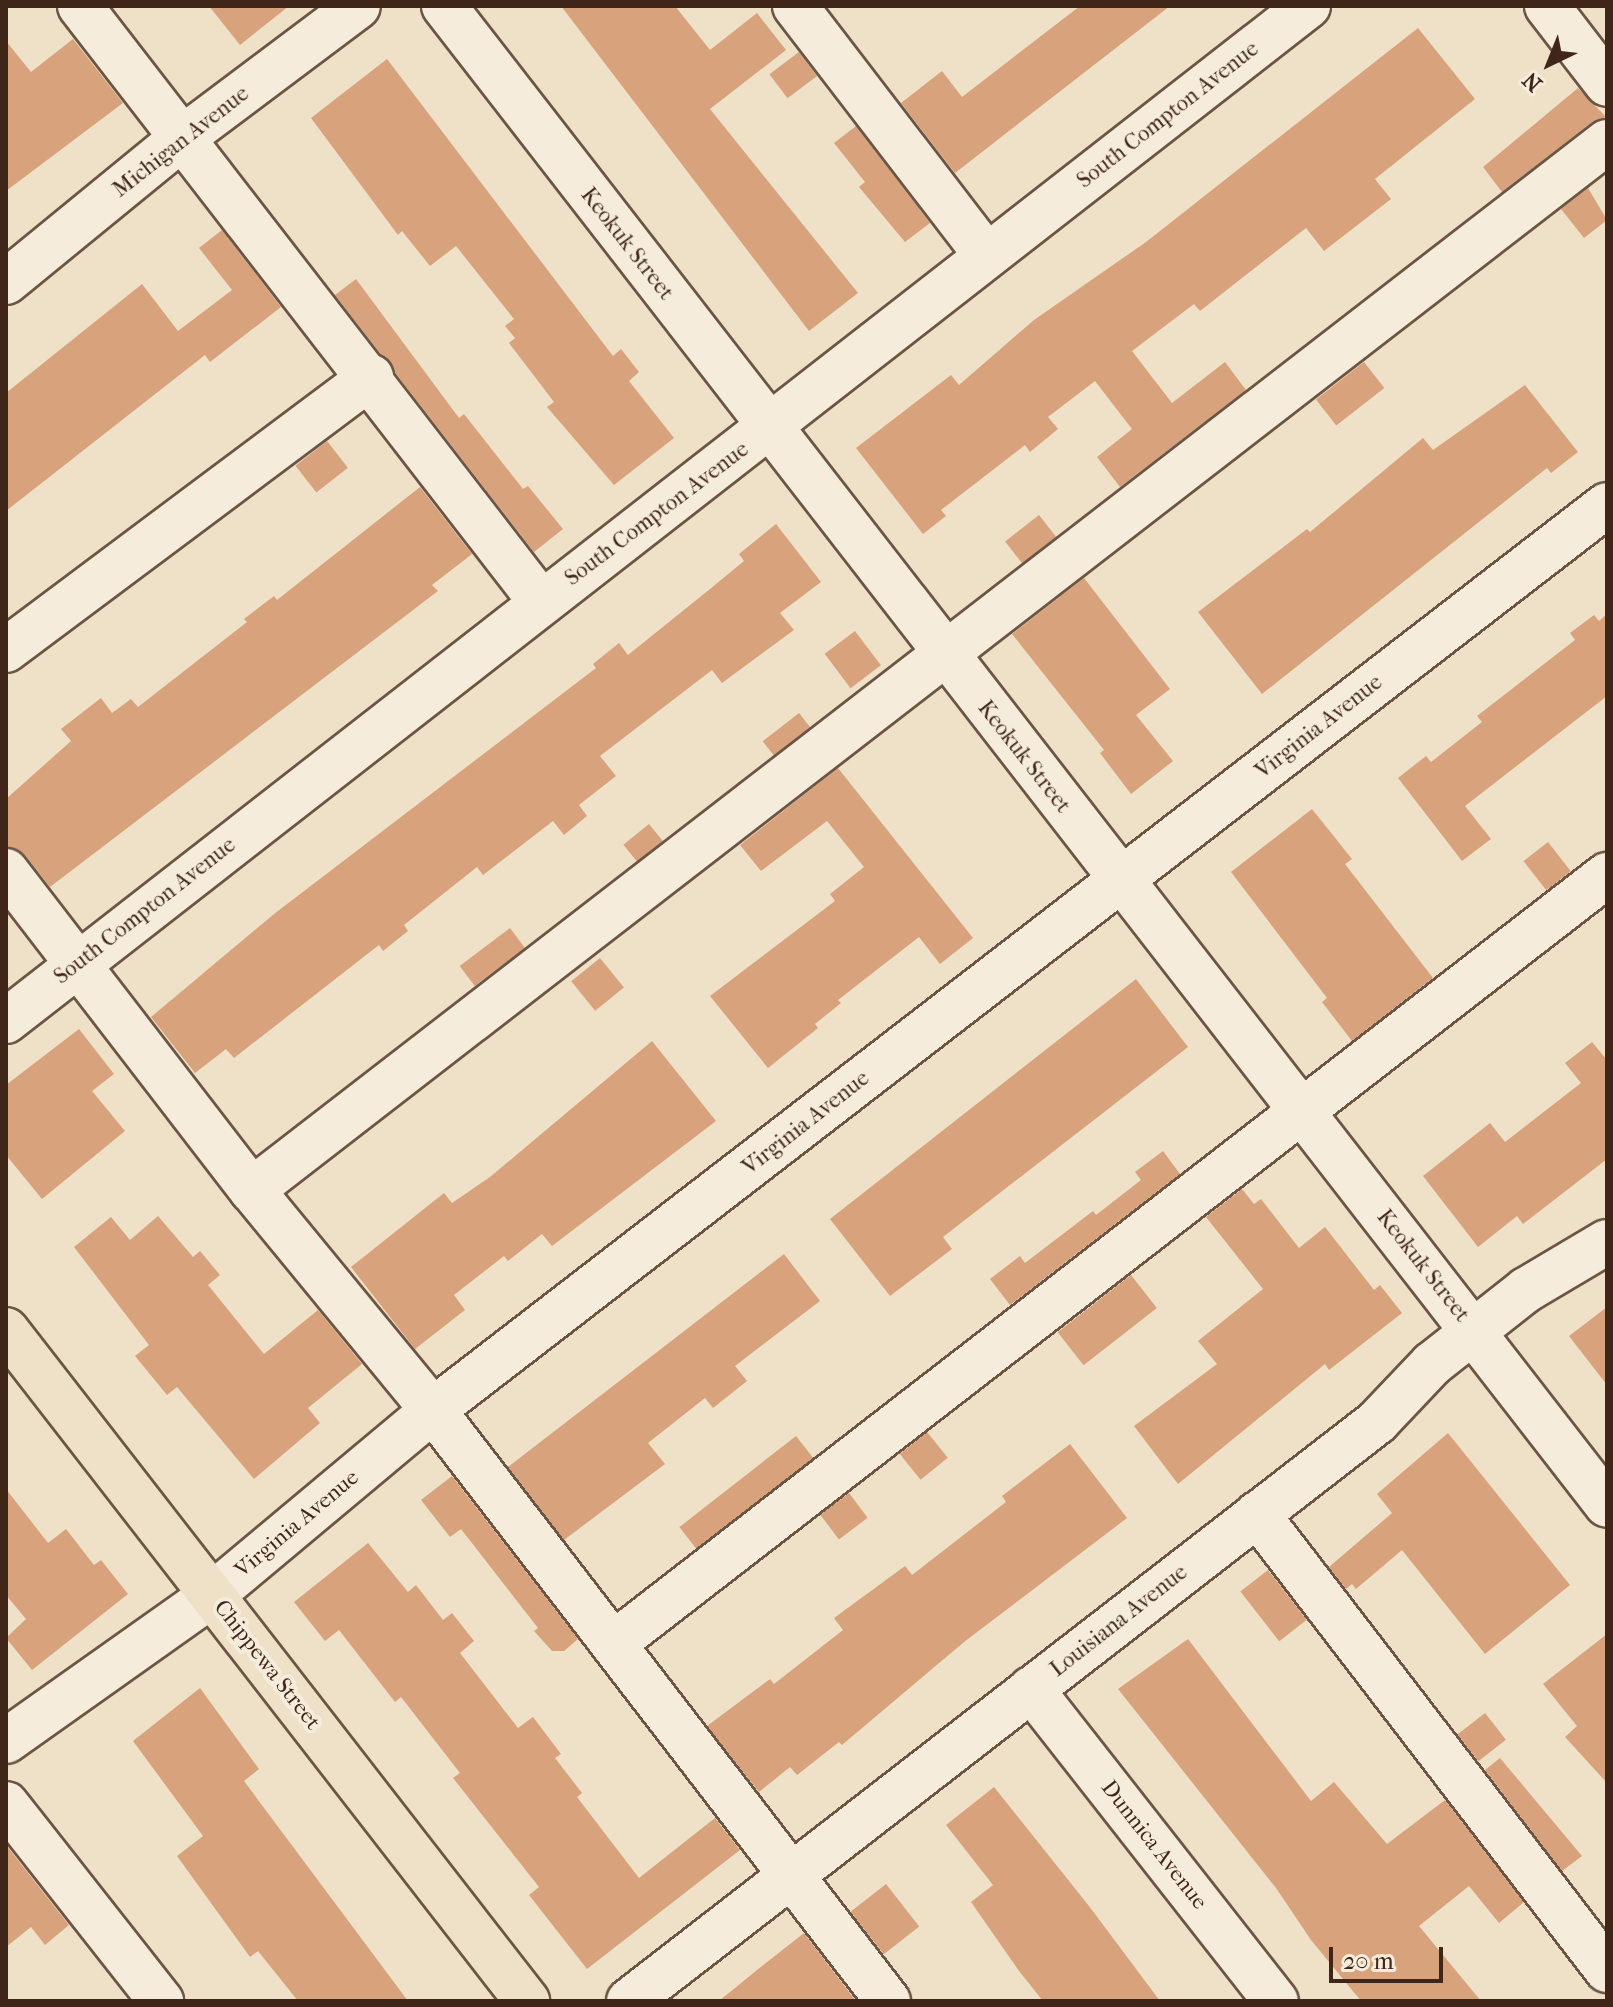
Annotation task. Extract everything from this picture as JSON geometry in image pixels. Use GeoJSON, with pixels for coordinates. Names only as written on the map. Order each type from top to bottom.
{"type":"FeatureCollection","features":[{"type":"Feature","properties":{"kind":"main road","name":"Chippewa Street"},"geometry":{"type":"LineString","coordinates":[[11,1346],[212,1595],[527,2001]]}},
{"type":"Feature","properties":{"kind":"street"},"geometry":{"type":"LineString","coordinates":[[80,6],[181,139],[371,377],[541,602]]}},
{"type":"Feature","properties":{"kind":"street","name":"Michigan Avenue"},"geometry":{"type":"LineString","coordinates":[[6,282],[181,139],[358,6]]}},
{"type":"Feature","properties":{"kind":"street","name":"Keokuk Street"},"geometry":{"type":"LineString","coordinates":[[444,6],[945,656],[1304,1111],[1607,1505]]}},
{"type":"Feature","properties":{"kind":"street","name":"South Compton Avenue"},"geometry":{"type":"LineString","coordinates":[[6,1021],[1308,6]]}},
{"type":"Feature","properties":{"kind":"street"},"geometry":{"type":"LineString","coordinates":[[1547,6],[1607,84]]}},
{"type":"Feature","properties":{"kind":"street"},"geometry":{"type":"LineString","coordinates":[[814,12],[987,256]]}},
{"type":"Feature","properties":{"kind":"street"},"geometry":{"type":"LineString","coordinates":[[252,1190],[1607,142]]}},
{"type":"Feature","properties":{"kind":"street"},"geometry":{"type":"LineString","coordinates":[[6,650],[371,377]]}},
{"type":"Feature","properties":{"kind":"street","name":"Virginia Avenue"},"geometry":{"type":"LineString","coordinates":[[6,1741],[212,1595],[433,1410],[1607,505]]}},
{"type":"Feature","properties":{"kind":"street"},"geometry":{"type":"LineString","coordinates":[[6,871],[80,963],[252,1190],[433,1410],[888,2001]]}},
{"type":"Feature","properties":{"kind":"street"},"geometry":{"type":"LineString","coordinates":[[613,1644],[1607,875]]}},
{"type":"Feature","properties":{"kind":"street","name":"Louisiana Avenue"},"geometry":{"type":"LineString","coordinates":[[629,2001],[1388,1412],[1432,1364],[1473,1331],[1538,1282],[1607,1242]]}},
{"type":"Feature","properties":{"kind":"street"},"geometry":{"type":"LineString","coordinates":[[1257,1514],[1607,1970]]}},
{"type":"Feature","properties":{"kind":"street","name":"Dunnica Avenue"},"geometry":{"type":"LineString","coordinates":[[1031,1689],[1276,2001]]}},
{"type":"Feature","properties":{"kind":"street"},"geometry":{"type":"LineString","coordinates":[[6,1804],[161,2001]]}},
{"type":"Feature","properties":{"kind":"building"},"geometry":{"type":"Polygon","coordinates":[[[209,6],[289,6],[240,45],[209,6]]]}},
{"type":"Feature","properties":{"kind":"building"},"geometry":{"type":"Polygon","coordinates":[[[561,6],[675,6],[710,50],[757,13],[786,50],[710,109],[858,293],[809,331],[561,6]]]}},
{"type":"Feature","properties":{"kind":"building"},"geometry":{"type":"Polygon","coordinates":[[[1080,6],[1170,6],[955,173],[901,103],[942,71],[962,97],[1080,6]]]}},
{"type":"Feature","properties":{"kind":"building"},"geometry":{"type":"Polygon","coordinates":[[[1418,28],[1475,99],[1375,179],[1391,199],[1324,251],[1306,228],[1200,311],[1194,304],[1132,351],[1172,403],[1225,362],[1246,390],[1120,487],[1097,457],[1132,429],[1095,381],[1048,417],[1058,429],[1030,452],[1025,445],[941,510],[946,516],[923,534],[856,448],[951,375],[959,385],[1034,320],[1146,242],[1418,28]]]}},
{"type":"Feature","properties":{"kind":"building"},"geometry":{"type":"Polygon","coordinates":[[[73,39],[123,103],[6,191],[6,41],[31,72],[73,39]]]}},
{"type":"Feature","properties":{"kind":"building"},"geometry":{"type":"Polygon","coordinates":[[[799,52],[817,76],[788,98],[769,74],[799,52]]]}},
{"type":"Feature","properties":{"kind":"building"},"geometry":{"type":"Polygon","coordinates":[[[387,59],[613,356],[621,349],[639,372],[629,381],[674,438],[614,485],[547,407],[554,402],[509,343],[515,338],[505,326],[514,319],[456,246],[430,266],[402,231],[398,235],[311,118],[387,59]]]}},
{"type":"Feature","properties":{"kind":"building"},"geometry":{"type":"Polygon","coordinates":[[[1578,88],[1606,117],[1592,122],[1502,192],[1483,167],[1578,88]]]}},
{"type":"Feature","properties":{"kind":"building"},"geometry":{"type":"Polygon","coordinates":[[[856,126],[930,223],[905,242],[859,187],[865,182],[834,143],[856,126]]]}},
{"type":"Feature","properties":{"kind":"building"},"geometry":{"type":"Polygon","coordinates":[[[1588,188],[1607,220],[1584,238],[1561,209],[1588,188]]]}},
{"type":"Feature","properties":{"kind":"building"},"geometry":{"type":"Polygon","coordinates":[[[222,230],[281,307],[210,362],[205,355],[6,511],[6,393],[142,284],[178,331],[232,290],[199,248],[222,230]]]}},
{"type":"Feature","properties":{"kind":"building"},"geometry":{"type":"Polygon","coordinates":[[[356,279],[459,418],[464,414],[523,489],[528,486],[563,529],[534,552],[335,295],[356,279]]]}},
{"type":"Feature","properties":{"kind":"building"},"geometry":{"type":"Polygon","coordinates":[[[1364,362],[1384,388],[1336,426],[1316,400],[1364,362]]]}},
{"type":"Feature","properties":{"kind":"building"},"geometry":{"type":"Polygon","coordinates":[[[1525,385],[1578,452],[1551,473],[1547,468],[1262,694],[1198,612],[1307,529],[1310,532],[1423,438],[1433,450],[1525,385]]]}},
{"type":"Feature","properties":{"kind":"building"},"geometry":{"type":"Polygon","coordinates":[[[327,441],[348,468],[316,492],[295,466],[327,441]]]}},
{"type":"Feature","properties":{"kind":"building"},"geometry":{"type":"Polygon","coordinates":[[[420,487],[472,554],[432,585],[438,591],[50,887],[25,855],[6,847],[6,799],[71,741],[61,729],[101,698],[112,713],[131,699],[138,707],[247,622],[244,619],[274,596],[277,600],[420,487]]]}},
{"type":"Feature","properties":{"kind":"building"},"geometry":{"type":"Polygon","coordinates":[[[1039,515],[1056,537],[1022,564],[1005,541],[1039,515]]]}},
{"type":"Feature","properties":{"kind":"building"},"geometry":{"type":"Polygon","coordinates":[[[776,524],[821,582],[780,613],[794,630],[722,683],[712,670],[600,756],[616,776],[579,805],[587,816],[564,835],[553,821],[483,875],[477,867],[404,925],[408,931],[383,951],[379,945],[234,1058],[226,1049],[195,1073],[151,1017],[274,914],[596,668],[593,664],[619,643],[628,655],[744,561],[739,554],[776,524]]]}},
{"type":"Feature","properties":{"kind":"building"},"geometry":{"type":"Polygon","coordinates":[[[1084,578],[1170,689],[1136,715],[1173,761],[1131,794],[1100,753],[1104,750],[1012,634],[1084,578]]]}},
{"type":"Feature","properties":{"kind":"building"},"geometry":{"type":"Polygon","coordinates":[[[1607,614],[1607,696],[1465,806],[1491,839],[1462,861],[1398,778],[1426,756],[1431,762],[1482,722],[1477,716],[1575,640],[1570,633],[1594,615],[1599,621],[1607,614]]]}},
{"type":"Feature","properties":{"kind":"building"},"geometry":{"type":"Polygon","coordinates":[[[855,631],[881,665],[851,688],[825,654],[855,631]]]}},
{"type":"Feature","properties":{"kind":"building"},"geometry":{"type":"Polygon","coordinates":[[[799,713],[810,727],[774,756],[763,741],[799,713]]]}},
{"type":"Feature","properties":{"kind":"building"},"geometry":{"type":"Polygon","coordinates":[[[838,768],[973,938],[940,964],[919,937],[838,1000],[841,1003],[815,1024],[818,1028],[768,1068],[710,996],[835,901],[830,894],[864,867],[827,821],[761,871],[740,845],[838,768]]]}},
{"type":"Feature","properties":{"kind":"building"},"geometry":{"type":"Polygon","coordinates":[[[1312,809],[1352,859],[1345,864],[1433,978],[1352,1041],[1322,1002],[1327,998],[1231,872],[1312,809]]]}},
{"type":"Feature","properties":{"kind":"building"},"geometry":{"type":"Polygon","coordinates":[[[649,824],[663,841],[637,862],[623,845],[649,824]]]}},
{"type":"Feature","properties":{"kind":"building"},"geometry":{"type":"Polygon","coordinates":[[[1548,842],[1571,871],[1546,890],[1524,861],[1548,842]]]}},
{"type":"Feature","properties":{"kind":"building"},"geometry":{"type":"Polygon","coordinates":[[[510,928],[525,948],[475,986],[460,966],[510,928]]]}},
{"type":"Feature","properties":{"kind":"building"},"geometry":{"type":"Polygon","coordinates":[[[600,958],[624,988],[595,1011],[571,981],[600,958]]]}},
{"type":"Feature","properties":{"kind":"building"},"geometry":{"type":"Polygon","coordinates":[[[1136,979],[1188,1047],[943,1237],[952,1249],[890,1296],[830,1219],[1136,979]]]}},
{"type":"Feature","properties":{"kind":"building"},"geometry":{"type":"Polygon","coordinates":[[[79,1029],[114,1074],[92,1091],[125,1131],[42,1199],[6,1155],[6,1085],[79,1029]]]}},
{"type":"Feature","properties":{"kind":"building"},"geometry":{"type":"Polygon","coordinates":[[[652,1041],[716,1121],[552,1246],[542,1234],[508,1261],[504,1256],[454,1295],[465,1310],[415,1349],[351,1267],[444,1193],[452,1203],[490,1177],[652,1041]]]}},
{"type":"Feature","properties":{"kind":"building"},"geometry":{"type":"Polygon","coordinates":[[[1592,1042],[1607,1060],[1607,1159],[1523,1224],[1517,1216],[1478,1247],[1423,1176],[1490,1123],[1505,1142],[1581,1083],[1565,1063],[1592,1042]]]}},
{"type":"Feature","properties":{"kind":"building"},"geometry":{"type":"Polygon","coordinates":[[[1163,1151],[1180,1174],[1010,1305],[990,1279],[1020,1256],[1025,1263],[1093,1211],[1096,1215],[1141,1180],[1135,1172],[1163,1151]]]}},
{"type":"Feature","properties":{"kind":"building"},"geometry":{"type":"Polygon","coordinates":[[[1242,1189],[1254,1204],[1261,1199],[1299,1248],[1325,1227],[1374,1290],[1380,1285],[1402,1313],[1329,1370],[1325,1364],[1178,1484],[1134,1426],[1217,1364],[1198,1341],[1263,1289],[1206,1217],[1242,1189]]]}},
{"type":"Feature","properties":{"kind":"building"},"geometry":{"type":"Polygon","coordinates":[[[158,1216],[193,1257],[200,1251],[220,1275],[208,1285],[264,1354],[318,1310],[362,1364],[308,1408],[320,1423],[254,1479],[177,1387],[167,1395],[135,1356],[149,1345],[74,1247],[111,1217],[130,1240],[158,1216]]]}},
{"type":"Feature","properties":{"kind":"building"},"geometry":{"type":"Polygon","coordinates":[[[784,1254],[820,1301],[735,1366],[747,1381],[713,1408],[705,1398],[648,1443],[665,1464],[564,1540],[508,1467],[784,1254]]]}},
{"type":"Feature","properties":{"kind":"building"},"geometry":{"type":"Polygon","coordinates":[[[1131,1275],[1157,1308],[1084,1365],[1058,1332],[1131,1275]]]}},
{"type":"Feature","properties":{"kind":"building"},"geometry":{"type":"Polygon","coordinates":[[[1607,1307],[1607,1385],[1569,1336],[1607,1307]]]}},
{"type":"Feature","properties":{"kind":"building"},"geometry":{"type":"Polygon","coordinates":[[[927,1432],[948,1458],[921,1480],[900,1454],[927,1432]]]}},
{"type":"Feature","properties":{"kind":"building"},"geometry":{"type":"Polygon","coordinates":[[[1448,1433],[1570,1585],[1485,1654],[1402,1550],[1356,1589],[1352,1584],[1346,1589],[1329,1567],[1392,1513],[1377,1494],[1448,1433]]]}},
{"type":"Feature","properties":{"kind":"building"},"geometry":{"type":"Polygon","coordinates":[[[796,1436],[813,1458],[697,1549],[679,1527],[796,1436]]]}},
{"type":"Feature","properties":{"kind":"building"},"geometry":{"type":"Polygon","coordinates":[[[1070,1444],[1127,1518],[964,1642],[842,1745],[839,1742],[797,1775],[790,1767],[759,1792],[707,1726],[770,1679],[774,1684],[843,1630],[834,1618],[905,1566],[912,1575],[1006,1502],[1002,1496],[1070,1444]]]}},
{"type":"Feature","properties":{"kind":"building"},"geometry":{"type":"Polygon","coordinates":[[[452,1476],[578,1639],[564,1651],[552,1651],[534,1631],[538,1628],[461,1529],[450,1537],[421,1500],[452,1476]]]}},
{"type":"Feature","properties":{"kind":"building"},"geometry":{"type":"Polygon","coordinates":[[[6,1489],[48,1543],[66,1529],[94,1565],[101,1560],[128,1594],[32,1670],[6,1638],[26,1619],[6,1595],[6,1489]]]}},
{"type":"Feature","properties":{"kind":"building"},"geometry":{"type":"Polygon","coordinates":[[[849,1493],[868,1518],[839,1539],[820,1515],[849,1493]]]}},
{"type":"Feature","properties":{"kind":"building"},"geometry":{"type":"Polygon","coordinates":[[[368,1543],[408,1592],[416,1585],[443,1620],[452,1613],[474,1641],[460,1653],[518,1728],[533,1717],[561,1754],[555,1758],[582,1793],[577,1797],[639,1878],[715,1818],[740,1850],[587,1969],[529,1895],[539,1887],[453,1778],[460,1773],[401,1697],[395,1702],[339,1630],[325,1641],[294,1602],[368,1543]]]}},
{"type":"Feature","properties":{"kind":"building"},"geometry":{"type":"Polygon","coordinates":[[[1268,1570],[1307,1620],[1279,1641],[1240,1592],[1268,1570]]]}},
{"type":"Feature","properties":{"kind":"building"},"geometry":{"type":"Polygon","coordinates":[[[1607,1634],[1607,1783],[1565,1737],[1577,1726],[1543,1684],[1607,1634]]]}},
{"type":"Feature","properties":{"kind":"building"},"geometry":{"type":"Polygon","coordinates":[[[1188,1639],[1311,1801],[1334,1782],[1387,1844],[1445,1800],[1524,1902],[1499,1923],[1469,1886],[1419,1926],[1481,2001],[1361,2001],[1311,1940],[1276,1888],[1118,1689],[1188,1639]]]}},
{"type":"Feature","properties":{"kind":"building"},"geometry":{"type":"Polygon","coordinates":[[[200,1688],[259,1769],[244,1781],[408,2001],[298,2001],[258,1951],[250,1957],[177,1856],[203,1836],[133,1741],[200,1688]]]}},
{"type":"Feature","properties":{"kind":"building"},"geometry":{"type":"Polygon","coordinates":[[[1485,1713],[1506,1740],[1478,1761],[1457,1735],[1485,1713]]]}},
{"type":"Feature","properties":{"kind":"building"},"geometry":{"type":"Polygon","coordinates":[[[1500,1758],[1582,1856],[1562,1871],[1485,1770],[1500,1758]]]}},
{"type":"Feature","properties":{"kind":"building"},"geometry":{"type":"Polygon","coordinates":[[[994,1787],[1160,2001],[1043,2001],[1019,1971],[971,1902],[993,1885],[946,1825],[994,1787]]]}},
{"type":"Feature","properties":{"kind":"building"},"geometry":{"type":"Polygon","coordinates":[[[6,1845],[69,1925],[45,1945],[31,1927],[6,1947],[6,1845]]]}},
{"type":"Feature","properties":{"kind":"building"},"geometry":{"type":"Polygon","coordinates":[[[886,1884],[919,1927],[884,1954],[851,1912],[886,1884]]]}},
{"type":"Feature","properties":{"kind":"building"},"geometry":{"type":"Polygon","coordinates":[[[804,1933],[856,2001],[719,2001],[757,1970],[804,1933]]]}}]}
